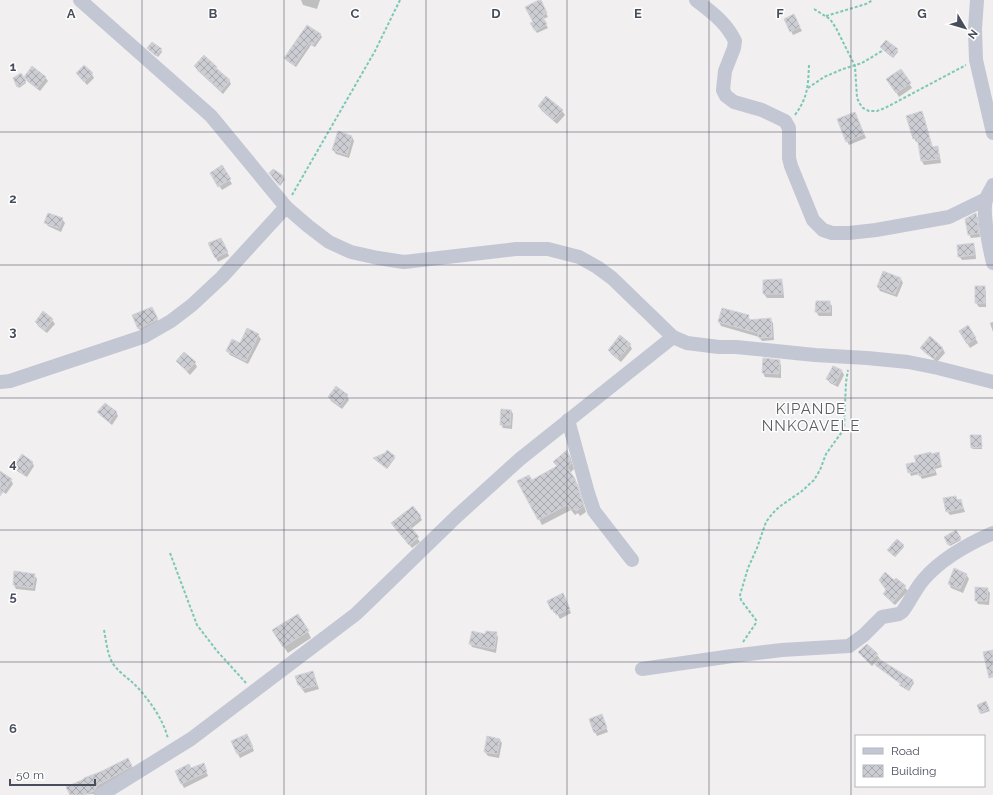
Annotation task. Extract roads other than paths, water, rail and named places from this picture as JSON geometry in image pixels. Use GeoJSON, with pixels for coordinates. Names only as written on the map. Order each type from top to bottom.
{"type":"FeatureCollection","features":[{"type":"Feature","properties":{"kind":"street"},"geometry":{"type":"LineString","coordinates":[[80,0],[211,116],[286,207],[330,242],[350,252],[404,262],[516,249],[548,249],[579,257],[598,267],[612,278],[673,337],[687,343],[736,346],[850,358],[908,362],[993,382]]}},
{"type":"Feature","properties":{"kind":"street"},"geometry":{"type":"LineString","coordinates":[[696,0],[712,11],[735,41],[723,82],[723,90],[726,96],[734,102],[762,110],[787,123],[789,128],[789,158],[791,166],[810,216],[823,230],[832,233],[849,233],[902,226],[949,217],[990,196]]}},
{"type":"Feature","properties":{"kind":"street"},"geometry":{"type":"LineString","coordinates":[[978,0],[974,29],[976,60],[993,133]]}},
{"type":"Feature","properties":{"kind":"street"},"geometry":{"type":"LineString","coordinates":[[990,196],[986,219],[993,263]]}},
{"type":"Feature","properties":{"kind":"street"},"geometry":{"type":"LineString","coordinates":[[0,382],[10,381],[145,336],[171,321],[192,305],[222,277],[286,207]]}},
{"type":"Feature","properties":{"kind":"street"},"geometry":{"type":"LineString","coordinates":[[101,795],[191,739],[356,614],[463,511],[520,459],[673,337]]}},
{"type":"Feature","properties":{"kind":"street"},"geometry":{"type":"LineString","coordinates":[[568,420],[594,511],[632,560]]}},
{"type":"Feature","properties":{"kind":"street"},"geometry":{"type":"LineString","coordinates":[[642,669],[782,650],[849,646],[864,635],[882,617],[899,614],[902,612],[925,578],[956,552],[993,533]]}},
{"type":"Feature","properties":{"kind":"district","name":"KIPANDE NNKOAVELE"},"geometry":{"type":"Point","coordinates":[811,418]}}]}
